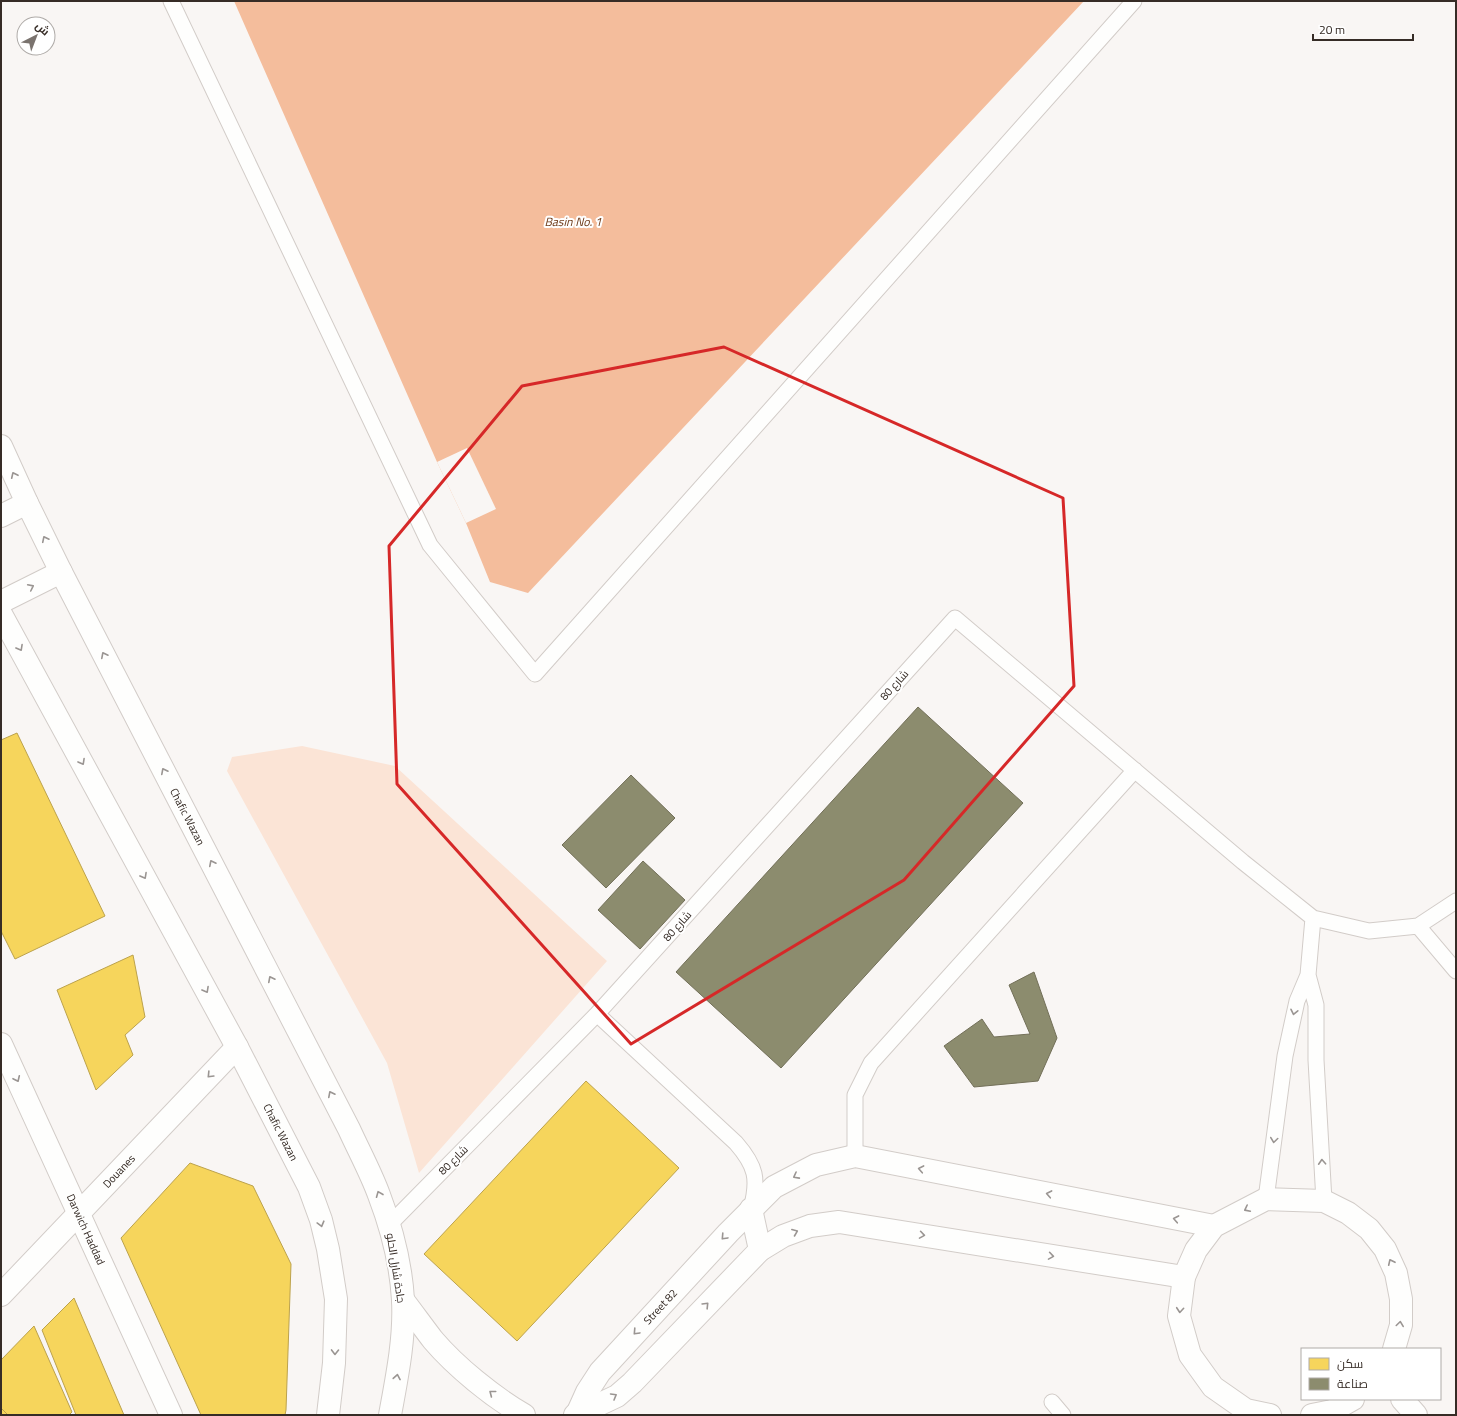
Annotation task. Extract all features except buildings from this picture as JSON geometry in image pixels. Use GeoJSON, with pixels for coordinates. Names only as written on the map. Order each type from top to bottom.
{"type":"FeatureCollection","features":[{"type":"Feature","properties":{"kind":"main road","name":"Chafic Wazan"},"geometry":{"type":"LineString","coordinates":[[1,446],[61,572],[349,1129]]}},
{"type":"Feature","properties":{"kind":"main road"},"geometry":{"type":"LineString","coordinates":[[1,516],[27,503]]}},
{"type":"Feature","properties":{"kind":"main road"},"geometry":{"type":"LineString","coordinates":[[1,602],[61,572]]}},
{"type":"Feature","properties":{"kind":"main road","name":"Chafic Wazan"},"geometry":{"type":"LineString","coordinates":[[1,614],[237,1047],[309,1187],[321,1220],[328,1249],[336,1299],[334,1363],[328,1415]]}},
{"type":"Feature","properties":{"kind":"main road","name":"Darwich Haddad"},"geometry":{"type":"LineString","coordinates":[[1,1044],[171,1415]]}},
{"type":"Feature","properties":{"kind":"main road","name":"Douanes"},"geometry":{"type":"LineString","coordinates":[[1,1295],[237,1047]]}},
{"type":"Feature","properties":{"kind":"main road","name":"جادة شارل الحلو"},"geometry":{"type":"LineString","coordinates":[[349,1129],[379,1194],[390,1225],[403,1300],[401,1350],[390,1415]]}},
{"type":"Feature","properties":{"kind":"main road"},"geometry":{"type":"LineString","coordinates":[[854,1156],[1214,1226]]}},
{"type":"Feature","properties":{"kind":"main road","name":"Street 82"},"geometry":{"type":"LineString","coordinates":[[576,1413],[600,1372],[751,1209],[774,1187],[816,1165],[854,1156]]}},
{"type":"Feature","properties":{"kind":"main road"},"geometry":{"type":"LineString","coordinates":[[1270,1415],[1243,1412],[1212,1387],[1190,1354],[1179,1316],[1184,1277],[1196,1250],[1214,1226],[1266,1199],[1324,1201],[1348,1213],[1369,1229],[1385,1249],[1396,1274],[1401,1299],[1401,1325],[1394,1348]]}},
{"type":"Feature","properties":{"kind":"main road"},"geometry":{"type":"LineString","coordinates":[[751,1209],[760,1250]]}},
{"type":"Feature","properties":{"kind":"main road","name":"Street 82"},"geometry":{"type":"LineString","coordinates":[[576,1413],[617,1396],[632,1383],[760,1250],[783,1236],[810,1226],[839,1222],[1184,1277]]}},
{"type":"Feature","properties":{"kind":"main road"},"geometry":{"type":"LineString","coordinates":[[403,1300],[434,1340],[470,1376],[510,1407],[524,1415]]}},
{"type":"Feature","properties":{"kind":"main road"},"geometry":{"type":"LineString","coordinates":[[1326,1414],[1352,1400]]}},
{"type":"Feature","properties":{"kind":"main road"},"geometry":{"type":"LineString","coordinates":[[1403,1400],[1416,1415]]}},
{"type":"Feature","properties":{"kind":"lane"},"geometry":{"type":"LineString","coordinates":[[171,1],[430,545],[535,674],[1134,1]]}},
{"type":"Feature","properties":{"kind":"lane","name":"شارع 80"},"geometry":{"type":"LineString","coordinates":[[390,1225],[597,1014],[955,618],[1135,770]]}},
{"type":"Feature","properties":{"kind":"lane"},"geometry":{"type":"LineString","coordinates":[[854,1156],[855,1095],[871,1063],[1135,770],[1243,862],[1313,918],[1369,931],[1418,926],[1456,901]]}},
{"type":"Feature","properties":{"kind":"lane"},"geometry":{"type":"LineString","coordinates":[[1266,1199],[1285,1056],[1296,1001],[1308,975],[1313,918]]}},
{"type":"Feature","properties":{"kind":"lane"},"geometry":{"type":"LineString","coordinates":[[1418,926],[1456,971]]}},
{"type":"Feature","properties":{"kind":"lane"},"geometry":{"type":"LineString","coordinates":[[1308,975],[1316,1005],[1316,1060],[1324,1201]]}},
{"type":"Feature","properties":{"kind":"lane"},"geometry":{"type":"LineString","coordinates":[[597,1014],[736,1143],[748,1156],[754,1173],[755,1191],[751,1209]]}},
{"type":"Feature","properties":{"kind":"lane"},"geometry":{"type":"LineString","coordinates":[[1052,1402],[1063,1415]]}},
{"type":"Feature","properties":{"kind":"highlighted area"},"geometry":{"type":"Polygon","coordinates":[[[724,347],[1063,498],[1074,686],[904,880],[631,1044],[397,784],[389,546],[522,386],[724,347]]]}},
{"type":"Feature","properties":{"kind":"shaded area"},"geometry":{"type":"Polygon","coordinates":[[[302,746],[395,766],[607,961],[419,1173],[387,1063],[227,771],[232,757],[302,746]]]}},
{"type":"Feature","properties":{"kind":"water","name":"Basin No. 1"},"geometry":{"type":"Polygon","coordinates":[[[234,1],[1084,1],[528,593],[490,582],[466,523],[437,462],[234,1]]]}},
{"type":"Feature","properties":{"kind":"pier"},"geometry":{"type":"Polygon","coordinates":[[[467,448],[496,509],[466,523],[437,462],[467,448]]]}}]}
